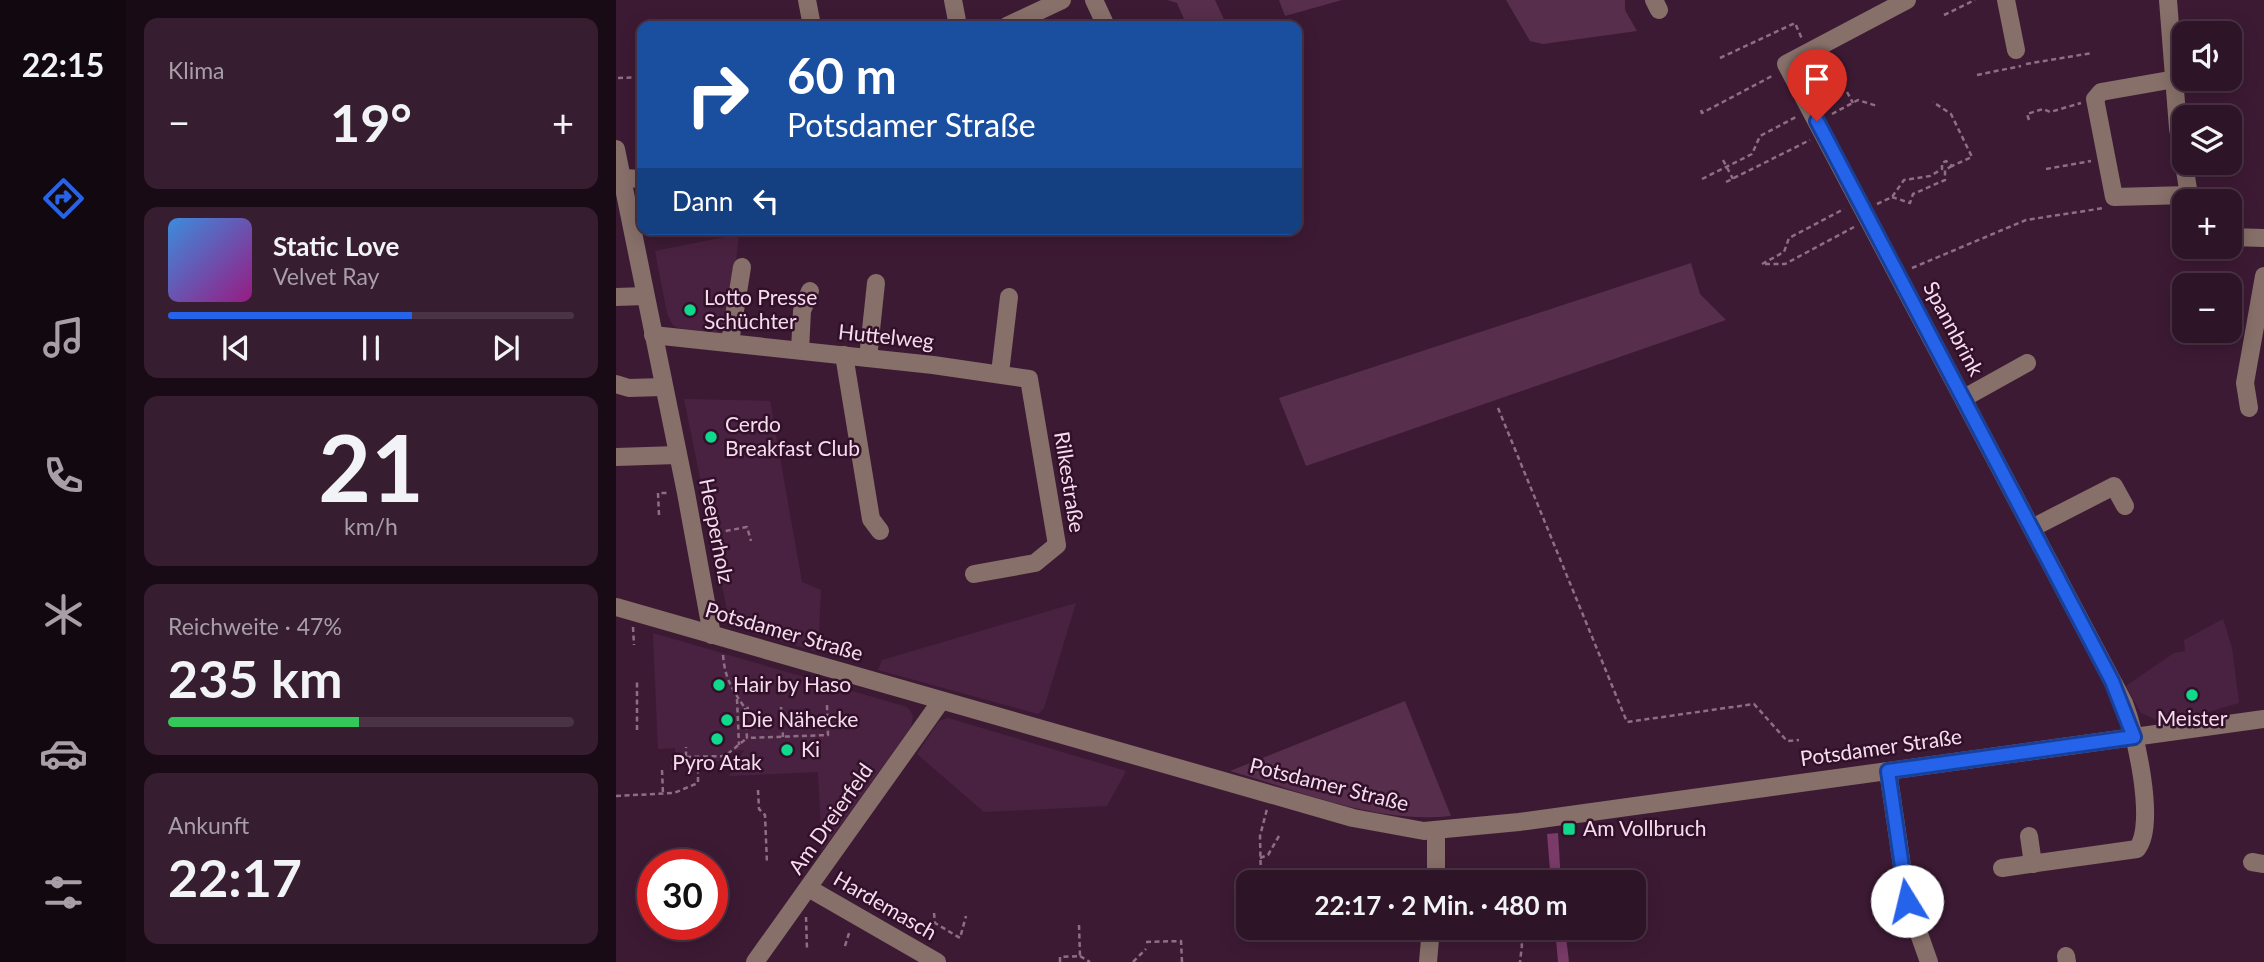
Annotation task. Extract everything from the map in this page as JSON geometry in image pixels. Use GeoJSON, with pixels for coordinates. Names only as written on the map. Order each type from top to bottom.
{"type":"FeatureCollection","features":[{"type":"Feature","properties":{"kind":"street"},"geometry":{"type":"LineString","coordinates":[[807,0],[811,21]]}},
{"type":"Feature","properties":{"kind":"street"},"geometry":{"type":"LineString","coordinates":[[953,0],[957,21]]}},
{"type":"Feature","properties":{"kind":"street"},"geometry":{"type":"LineString","coordinates":[[1018,21],[1062,0]]}},
{"type":"Feature","properties":{"kind":"street"},"geometry":{"type":"LineString","coordinates":[[1094,0],[1104,21]]}},
{"type":"Feature","properties":{"kind":"street"},"geometry":{"type":"LineString","coordinates":[[1788,68],[1786,64],[1905,0]]}},
{"type":"Feature","properties":{"kind":"street"},"geometry":{"type":"LineString","coordinates":[[2006,0],[2021,57]]}},
{"type":"Feature","properties":{"kind":"street"},"geometry":{"type":"LineString","coordinates":[[2168,0],[2172,45]]}},
{"type":"Feature","properties":{"kind":"street","name":"Spannbrink"},"geometry":{"type":"LineString","coordinates":[[1788,68],[2124,703],[2134,737]]}},
{"type":"Feature","properties":{"kind":"street"},"geometry":{"type":"LineString","coordinates":[[2172,80],[2101,92],[2095,99],[2111,195],[2117,198],[2172,198]]}},
{"type":"Feature","properties":{"kind":"street"},"geometry":{"type":"LineString","coordinates":[[2176,91],[2188,189]]}},
{"type":"Feature","properties":{"kind":"street","name":"Heeperholz"},"geometry":{"type":"LineString","coordinates":[[616,149],[622,178],[625,239],[645,296],[677,455],[719,637]]}},
{"type":"Feature","properties":{"kind":"street"},"geometry":{"type":"LineString","coordinates":[[622,178],[637,179]]}},
{"type":"Feature","properties":{"kind":"street"},"geometry":{"type":"LineString","coordinates":[[2242,237],[2264,238]]}},
{"type":"Feature","properties":{"kind":"street"},"geometry":{"type":"LineString","coordinates":[[730,342],[743,267]]}},
{"type":"Feature","properties":{"kind":"street"},"geometry":{"type":"LineString","coordinates":[[2249,408],[2245,383],[2264,276]]}},
{"type":"Feature","properties":{"kind":"street"},"geometry":{"type":"LineString","coordinates":[[868,358],[876,284]]}},
{"type":"Feature","properties":{"kind":"street"},"geometry":{"type":"LineString","coordinates":[[800,350],[802,311],[810,290]]}},
{"type":"Feature","properties":{"kind":"street"},"geometry":{"type":"LineString","coordinates":[[616,297],[645,296]]}},
{"type":"Feature","properties":{"kind":"street"},"geometry":{"type":"LineString","coordinates":[[1000,373],[1009,297]]}},
{"type":"Feature","properties":{"kind":"street","name":"Huttelweg"},"geometry":{"type":"LineString","coordinates":[[653,335],[1000,373],[1028,379]]}},
{"type":"Feature","properties":{"kind":"street"},"geometry":{"type":"LineString","coordinates":[[844,355],[871,519],[880,531]]}},
{"type":"Feature","properties":{"kind":"street"},"geometry":{"type":"LineString","coordinates":[[1964,398],[2027,363]]}},
{"type":"Feature","properties":{"kind":"street","name":"Rilkestraße"},"geometry":{"type":"LineString","coordinates":[[974,574],[1035,563],[1057,545],[1028,379]]}},
{"type":"Feature","properties":{"kind":"street"},"geometry":{"type":"LineString","coordinates":[[616,384],[629,388],[663,387]]}},
{"type":"Feature","properties":{"kind":"street"},"geometry":{"type":"LineString","coordinates":[[616,457],[677,455]]}},
{"type":"Feature","properties":{"kind":"street"},"geometry":{"type":"LineString","coordinates":[[2032,528],[2114,486],[2125,506]]}},
{"type":"Feature","properties":{"kind":"street","name":"Potsdamer Straße"},"geometry":{"type":"LineString","coordinates":[[616,607],[1271,796],[1379,825],[1436,831],[2264,719]]}},
{"type":"Feature","properties":{"kind":"street","name":"Am Dreierfeld"},"geometry":{"type":"LineString","coordinates":[[755,962],[808,892],[940,701]]}},
{"type":"Feature","properties":{"kind":"street"},"geometry":{"type":"LineString","coordinates":[[2002,868],[2130,852],[2141,845],[2144,799],[2134,737]]}},
{"type":"Feature","properties":{"kind":"street"},"geometry":{"type":"LineString","coordinates":[[1888,771],[1907,901],[1929,962]]}},
{"type":"Feature","properties":{"kind":"street"},"geometry":{"type":"LineString","coordinates":[[1436,831],[1436,870]]}},
{"type":"Feature","properties":{"kind":"street"},"geometry":{"type":"LineString","coordinates":[[2029,836],[2033,864]]}},
{"type":"Feature","properties":{"kind":"street","name":"Hardemasch"},"geometry":{"type":"LineString","coordinates":[[808,892],[937,962]]}},
{"type":"Feature","properties":{"kind":"street"},"geometry":{"type":"LineString","coordinates":[[1427,962],[1430,940]]}},
{"type":"Feature","properties":{"kind":"path"},"geometry":{"type":"LineString","coordinates":[[1944,15],[1975,0]]}},
{"type":"Feature","properties":{"kind":"path"},"geometry":{"type":"LineString","coordinates":[[1720,58],[1771,30],[1794,23],[1809,52]]}},
{"type":"Feature","properties":{"kind":"path"},"geometry":{"type":"LineString","coordinates":[[1977,75],[2021,57],[2092,53]]}},
{"type":"Feature","properties":{"kind":"path"},"geometry":{"type":"LineString","coordinates":[[1701,110],[1702,113],[1728,97],[1788,68]]}},
{"type":"Feature","properties":{"kind":"path"},"geometry":{"type":"LineString","coordinates":[[618,78],[637,77]]}},
{"type":"Feature","properties":{"kind":"path"},"geometry":{"type":"LineString","coordinates":[[1847,92],[1853,103]]}},
{"type":"Feature","properties":{"kind":"path"},"geometry":{"type":"LineString","coordinates":[[2029,120],[2027,114],[2043,109],[2050,112],[2095,99]]}},
{"type":"Feature","properties":{"kind":"path"},"geometry":{"type":"LineString","coordinates":[[1726,182],[1817,121],[1858,100],[1877,106]]}},
{"type":"Feature","properties":{"kind":"path"},"geometry":{"type":"LineString","coordinates":[[1892,197],[1910,203],[1913,194],[1945,180],[1945,170],[1972,157],[1951,114],[1933,102]]}},
{"type":"Feature","properties":{"kind":"path"},"geometry":{"type":"LineString","coordinates":[[1702,179],[1752,154],[1760,136],[1817,121]]}},
{"type":"Feature","properties":{"kind":"path"},"geometry":{"type":"LineString","coordinates":[[2046,170],[2105,159]]}},
{"type":"Feature","properties":{"kind":"path"},"geometry":{"type":"LineString","coordinates":[[1723,160],[1732,179]]}},
{"type":"Feature","properties":{"kind":"path"},"geometry":{"type":"LineString","coordinates":[[1864,210],[1785,264],[1762,264],[1784,252],[1789,238],[1892,197],[1904,180],[1930,176],[1942,169],[1942,163],[1946,161],[1952,166]]}},
{"type":"Feature","properties":{"kind":"path"},"geometry":{"type":"LineString","coordinates":[[1899,274],[2026,220],[2107,207],[2117,198]]}},
{"type":"Feature","properties":{"kind":"path"},"geometry":{"type":"LineString","coordinates":[[1498,408],[1627,722],[1754,704],[1787,741],[1799,740]]}},
{"type":"Feature","properties":{"kind":"path"},"geometry":{"type":"LineString","coordinates":[[659,515],[658,493],[686,493]]}},
{"type":"Feature","properties":{"kind":"path"},"geometry":{"type":"LineString","coordinates":[[695,536],[747,527],[751,541]]}},
{"type":"Feature","properties":{"kind":"path"},"geometry":{"type":"LineString","coordinates":[[719,637],[725,679],[737,690],[739,745]]}},
{"type":"Feature","properties":{"kind":"path"},"geometry":{"type":"LineString","coordinates":[[637,679],[637,730]]}},
{"type":"Feature","properties":{"kind":"path"},"geometry":{"type":"LineString","coordinates":[[737,696],[747,708],[747,738]]}},
{"type":"Feature","properties":{"kind":"path"},"geometry":{"type":"LineString","coordinates":[[673,770],[673,758],[725,756],[747,738],[828,735],[827,705]]}},
{"type":"Feature","properties":{"kind":"path"},"geometry":{"type":"LineString","coordinates":[[781,707],[783,737]]}},
{"type":"Feature","properties":{"kind":"path"},"geometry":{"type":"LineString","coordinates":[[738,717],[746,716]]}},
{"type":"Feature","properties":{"kind":"path"},"geometry":{"type":"LineString","coordinates":[[738,731],[747,731]]}},
{"type":"Feature","properties":{"kind":"path"},"geometry":{"type":"LineString","coordinates":[[686,747],[687,757]]}},
{"type":"Feature","properties":{"kind":"path"},"geometry":{"type":"LineString","coordinates":[[616,796],[674,793],[698,783],[698,757]]}},
{"type":"Feature","properties":{"kind":"path"},"geometry":{"type":"LineString","coordinates":[[662,770],[663,794]]}},
{"type":"Feature","properties":{"kind":"path"},"geometry":{"type":"LineString","coordinates":[[758,789],[759,809],[765,815],[767,864]]}},
{"type":"Feature","properties":{"kind":"path"},"geometry":{"type":"LineString","coordinates":[[1260,870],[1259,836],[1271,796]]}},
{"type":"Feature","properties":{"kind":"path"},"geometry":{"type":"LineString","coordinates":[[1260,858],[1268,855],[1279,836]]}},
{"type":"Feature","properties":{"kind":"path"},"geometry":{"type":"LineString","coordinates":[[807,949],[808,892]]}},
{"type":"Feature","properties":{"kind":"path"},"geometry":{"type":"LineString","coordinates":[[934,913],[935,923],[960,938],[965,916]]}},
{"type":"Feature","properties":{"kind":"path"},"geometry":{"type":"LineString","coordinates":[[1079,925],[1080,956]]}},
{"type":"Feature","properties":{"kind":"path"},"geometry":{"type":"LineString","coordinates":[[1520,940],[1522,945],[1520,962]]}},
{"type":"Feature","properties":{"kind":"path"},"geometry":{"type":"LineString","coordinates":[[1181,941],[1182,962]]}},
{"type":"Feature","properties":{"kind":"path"},"geometry":{"type":"LineString","coordinates":[[1146,942],[1189,941]]}},
{"type":"Feature","properties":{"kind":"path"},"geometry":{"type":"LineString","coordinates":[[1133,962],[1146,949]]}},
{"type":"Feature","properties":{"kind":"path"},"geometry":{"type":"LineString","coordinates":[[1060,962],[1060,957],[1080,956],[1090,962]]}},
{"type":"Feature","properties":{"kind":"shaded area"},"geometry":{"type":"Polygon","coordinates":[[[1167,0],[1215,0],[1225,21],[1185,21],[1177,3],[1167,0]]]}},
{"type":"Feature","properties":{"kind":"shaded area"},"geometry":{"type":"Polygon","coordinates":[[[1279,0],[1342,0],[1285,16],[1279,0]]]}},
{"type":"Feature","properties":{"kind":"shaded area"},"geometry":{"type":"Polygon","coordinates":[[[1506,0],[1625,0],[1625,10],[1637,31],[1543,44],[1530,41],[1506,0]]]}},
{"type":"Feature","properties":{"kind":"shaded area"},"geometry":{"type":"Polygon","coordinates":[[[739,235],[728,334],[678,328],[672,324],[667,313],[655,251],[739,235]]]}},
{"type":"Feature","properties":{"kind":"shaded area"},"geometry":{"type":"Polygon","coordinates":[[[1691,263],[1700,294],[1726,320],[1306,466],[1279,398],[1691,263]]]}},
{"type":"Feature","properties":{"kind":"shaded area"},"geometry":{"type":"Polygon","coordinates":[[[684,399],[770,401],[802,582],[821,590],[818,652],[748,632],[728,615],[684,399]]]}},
{"type":"Feature","properties":{"kind":"shaded area"},"geometry":{"type":"Polygon","coordinates":[[[1076,603],[1044,708],[1038,714],[878,670],[882,660],[1076,603]]]}},
{"type":"Feature","properties":{"kind":"shaded area"},"geometry":{"type":"Polygon","coordinates":[[[2223,619],[2232,648],[2239,703],[2197,715],[2157,720],[2141,713],[2126,686],[2174,653],[2185,651],[2184,640],[2223,619]]]}},
{"type":"Feature","properties":{"kind":"shaded area"},"geometry":{"type":"Polygon","coordinates":[[[653,633],[907,707],[913,715],[911,727],[822,851],[818,772],[729,776],[744,750],[728,751],[728,761],[676,763],[675,748],[658,749],[653,633]]]}},
{"type":"Feature","properties":{"kind":"shaded area"},"geometry":{"type":"Polygon","coordinates":[[[1405,701],[1451,816],[1423,817],[1367,811],[1230,771],[1405,701]]]}},
{"type":"Feature","properties":{"kind":"shaded area"},"geometry":{"type":"Polygon","coordinates":[[[948,718],[1126,771],[1107,806],[984,812],[917,754],[939,721],[948,718]]]}},
{"type":"Feature","properties":{"kind":"shaded area"},"geometry":{"type":"Polygon","coordinates":[[[1558,833],[1560,870],[1550,870],[1547,834],[1558,833]]]}},
{"type":"Feature","properties":{"kind":"shaded area"},"geometry":{"type":"Polygon","coordinates":[[[1556,940],[1566,940],[1569,962],[1558,962],[1556,940]]]}},
{"type":"Feature","properties":{"kind":"place","name":"Lotto Presse Schüchter"},"geometry":{"type":"Point","coordinates":[690,310]}},
{"type":"Feature","properties":{"kind":"place","name":"Cerdo Breakfast Club"},"geometry":{"type":"Point","coordinates":[711,437]}},
{"type":"Feature","properties":{"kind":"place","name":"Hair by Haso"},"geometry":{"type":"Point","coordinates":[719,685]}},
{"type":"Feature","properties":{"kind":"place","name":"Meister"},"geometry":{"type":"Point","coordinates":[2192,695]}},
{"type":"Feature","properties":{"kind":"place","name":"Die Nähecke"},"geometry":{"type":"Point","coordinates":[727,720]}},
{"type":"Feature","properties":{"kind":"place","name":"Pyro Atak"},"geometry":{"type":"Point","coordinates":[717,739]}},
{"type":"Feature","properties":{"kind":"place","name":"Ki"},"geometry":{"type":"Point","coordinates":[787,750]}},
{"type":"Feature","properties":{"kind":"place","name":"Am Vollbruch"},"geometry":{"type":"Point","coordinates":[1569,829]}},
{"type":"Feature","properties":{"kind":"route"},"geometry":{"type":"LineString","coordinates":[[1817,121],[2124,703],[2134,737],[1888,771],[1907,901]]}}]}
